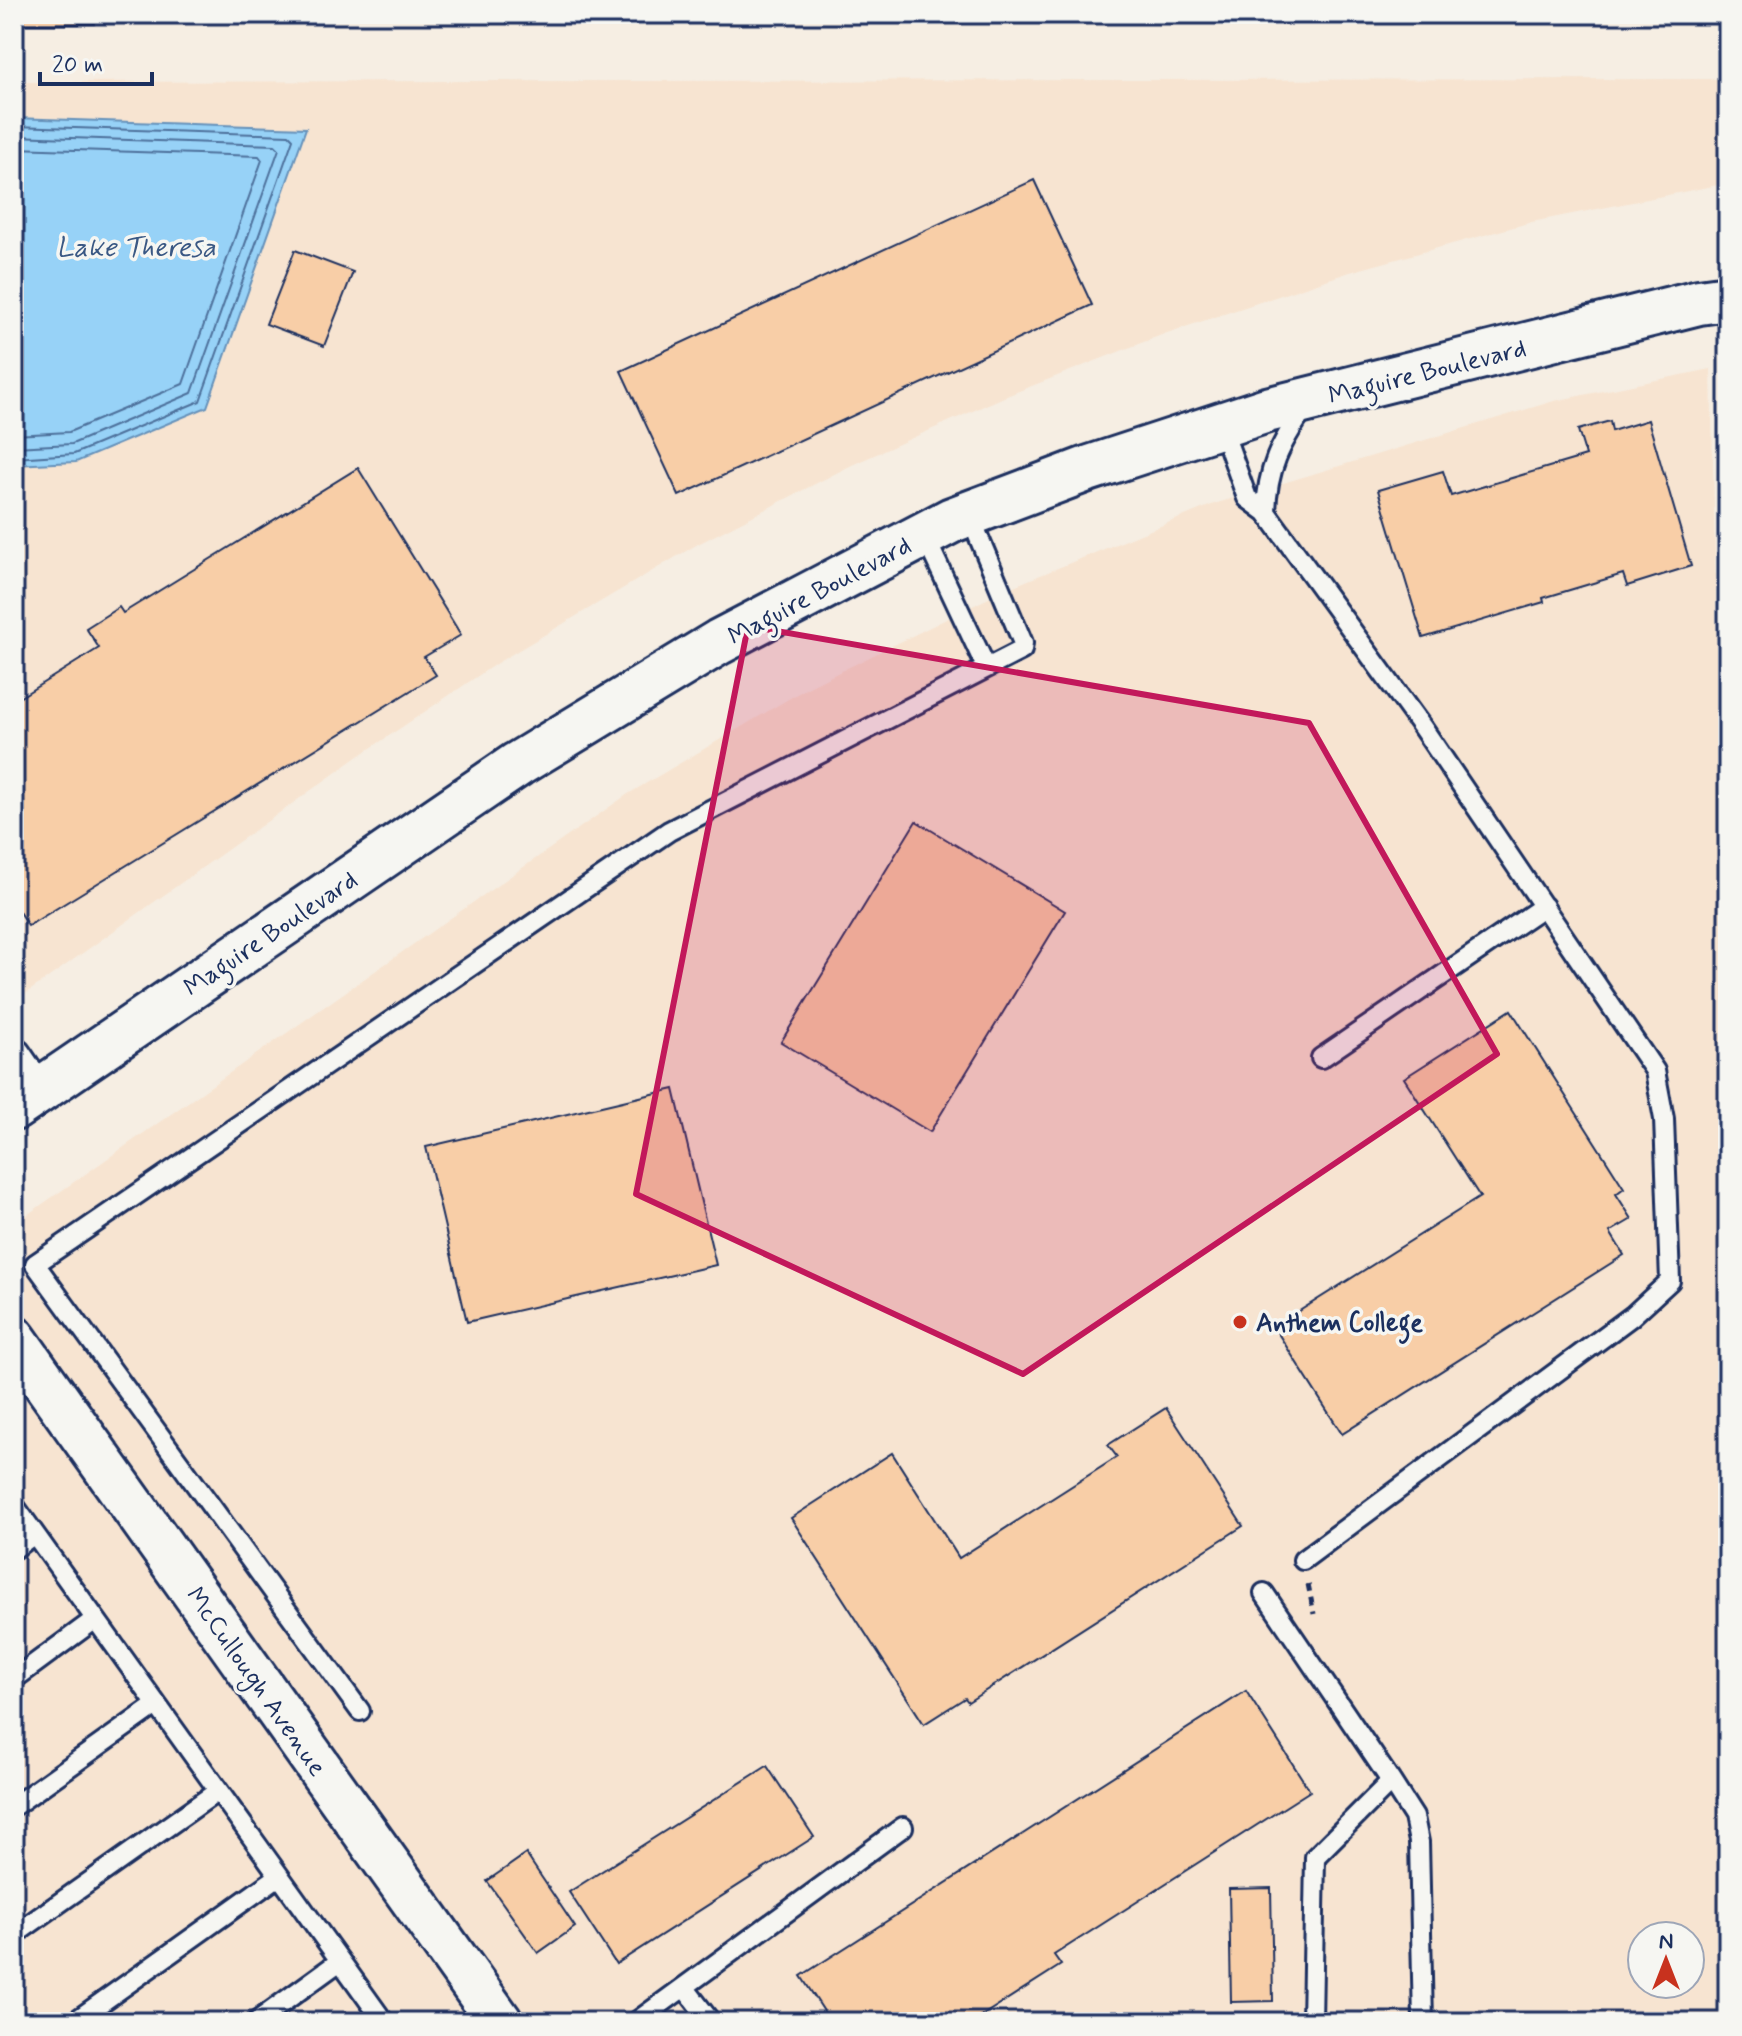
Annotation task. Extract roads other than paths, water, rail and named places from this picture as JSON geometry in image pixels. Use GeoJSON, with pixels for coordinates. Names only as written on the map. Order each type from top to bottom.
{"type":"FeatureCollection","features":[{"type":"Feature","properties":{"kind":"street","name":"Maguire Boulevard"},"geometry":{"type":"LineString","coordinates":[[22,1085],[518,764],[719,642],[969,514],[1087,469],[1267,410],[1699,302],[1728,298]]}},
{"type":"Feature","properties":{"kind":"street","name":"McCullough Avenue"},"geometry":{"type":"LineString","coordinates":[[14,1339],[500,2022]]}},
{"type":"Feature","properties":{"kind":"lane"},"geometry":{"type":"LineString","coordinates":[[1266,512],[1267,483],[1286,435],[1311,400]]}},
{"type":"Feature","properties":{"kind":"lane"},"geometry":{"type":"LineString","coordinates":[[1221,425],[1247,498],[1266,512],[1422,727],[1655,1071],[1664,1119],[1670,1281],[1632,1316],[1303,1560]]}},
{"type":"Feature","properties":{"kind":"lane"},"geometry":{"type":"LineString","coordinates":[[360,1711],[35,1264],[669,831],[1022,650],[1023,643],[969,514]]}},
{"type":"Feature","properties":{"kind":"lane"},"geometry":{"type":"LineString","coordinates":[[924,535],[986,667]]}},
{"type":"Feature","properties":{"kind":"lane"},"geometry":{"type":"LineString","coordinates":[[1321,1058],[1544,906]]}},
{"type":"Feature","properties":{"kind":"lane"},"geometry":{"type":"LineString","coordinates":[[14,1505],[384,2022]]}},
{"type":"Feature","properties":{"kind":"lane"},"geometry":{"type":"LineString","coordinates":[[14,1549],[34,1534]]}},
{"type":"Feature","properties":{"kind":"lane"},"geometry":{"type":"LineString","coordinates":[[1264,1593],[1414,1817],[1419,1842],[1423,2022]]}},
{"type":"Feature","properties":{"kind":"lane"},"geometry":{"type":"LineString","coordinates":[[14,1679],[94,1620]]}},
{"type":"Feature","properties":{"kind":"lane"},"geometry":{"type":"LineString","coordinates":[[14,1806],[156,1705]]}},
{"type":"Feature","properties":{"kind":"lane"},"geometry":{"type":"LineString","coordinates":[[1312,2022],[1315,1857],[1391,1781]]}},
{"type":"Feature","properties":{"kind":"lane"},"geometry":{"type":"LineString","coordinates":[[14,1935],[218,1791]]}},
{"type":"Feature","properties":{"kind":"lane"},"geometry":{"type":"LineString","coordinates":[[636,2022],[903,1827]]}},
{"type":"Feature","properties":{"kind":"lane"},"geometry":{"type":"LineString","coordinates":[[74,2022],[279,1876]]}},
{"type":"Feature","properties":{"kind":"lane"},"geometry":{"type":"LineString","coordinates":[[256,2022],[340,1961]]}},
{"type":"Feature","properties":{"kind":"lane"},"geometry":{"type":"LineString","coordinates":[[684,1987],[711,2022]]}},
{"type":"Feature","properties":{"kind":"water","name":"Lake Theresa"},"geometry":{"type":"Polygon","coordinates":[[[14,118],[306,128],[207,407],[76,462],[14,465],[14,118]]]}},
{"type":"Feature","properties":{"kind":"place","name":"Anthem College"},"geometry":{"type":"Point","coordinates":[1240,1322]}}]}
